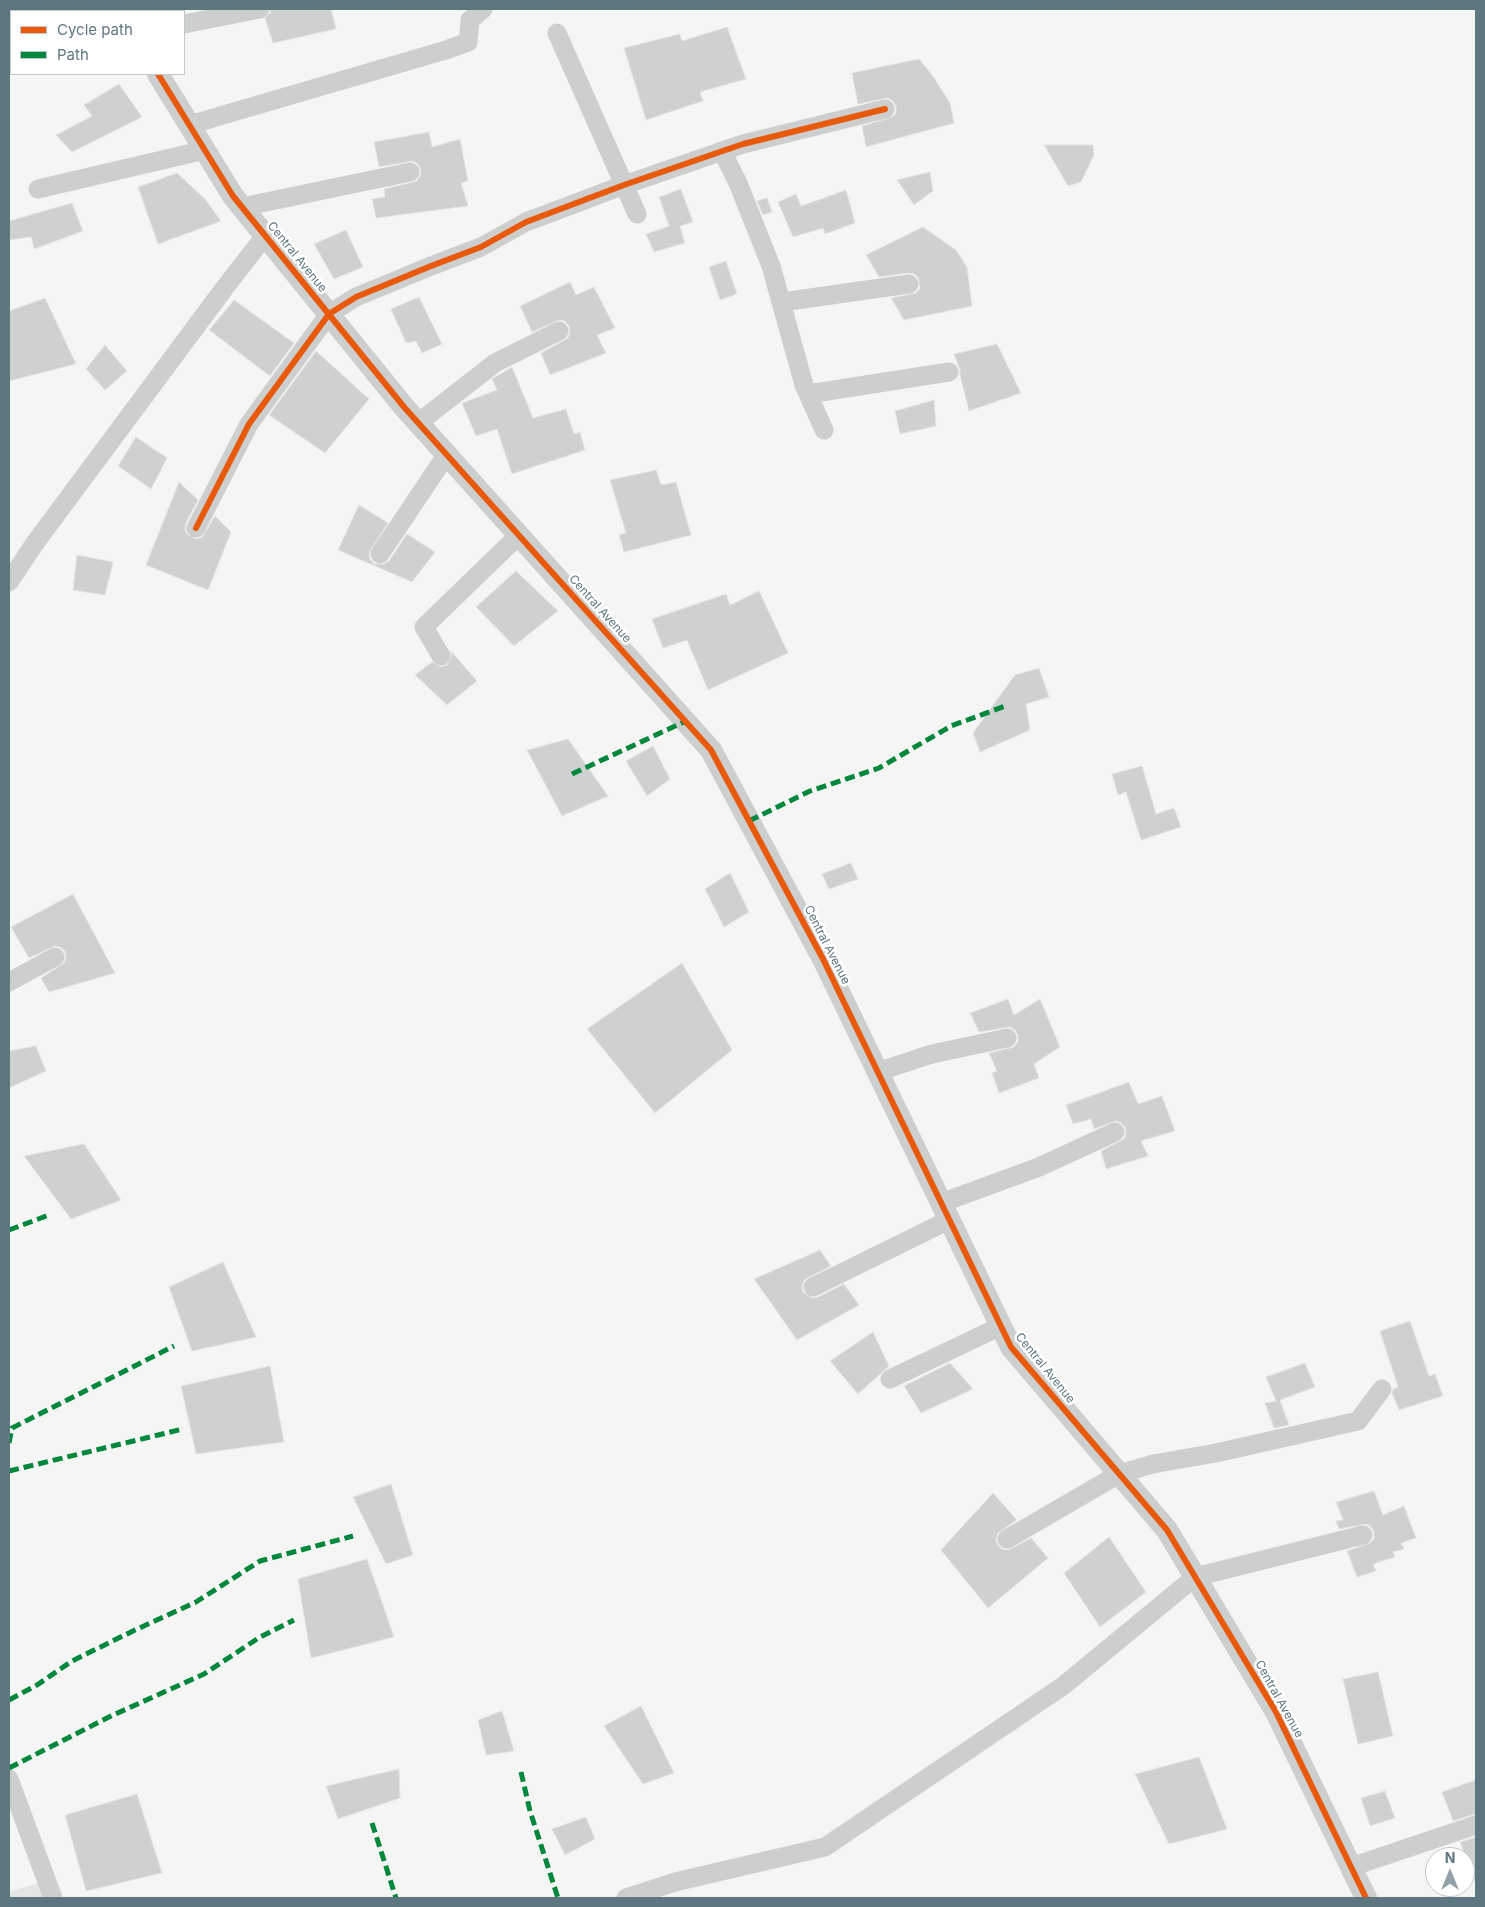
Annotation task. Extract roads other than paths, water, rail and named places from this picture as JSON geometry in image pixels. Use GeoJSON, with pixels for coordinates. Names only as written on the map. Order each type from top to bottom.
{"type":"FeatureCollection","features":[{"type":"Feature","properties":{"kind":"street"},"geometry":{"type":"LineString","coordinates":[[185,24],[260,9]]}},
{"type":"Feature","properties":{"kind":"street"},"geometry":{"type":"LineString","coordinates":[[189,125],[468,42],[470,20],[483,9]]}},
{"type":"Feature","properties":{"kind":"street"},"geometry":{"type":"LineString","coordinates":[[558,32],[637,214]]}},
{"type":"Feature","properties":{"kind":"street","name":"Central Avenue"},"geometry":{"type":"LineString","coordinates":[[159,75],[233,196],[328,314],[446,454],[711,750],[823,959],[1011,1347],[1167,1530],[1276,1712],[1366,1898]]}},
{"type":"Feature","properties":{"kind":"street"},"geometry":{"type":"LineString","coordinates":[[196,528],[249,424],[328,314],[365,293],[481,248],[526,222],[624,185],[722,151],[885,109]]}},
{"type":"Feature","properties":{"kind":"street"},"geometry":{"type":"LineString","coordinates":[[38,188],[204,150]]}},
{"type":"Feature","properties":{"kind":"street"},"geometry":{"type":"LineString","coordinates":[[722,151],[738,183],[771,266],[808,394],[824,430]]}},
{"type":"Feature","properties":{"kind":"street"},"geometry":{"type":"LineString","coordinates":[[242,207],[410,172]]}},
{"type":"Feature","properties":{"kind":"street"},"geometry":{"type":"LineString","coordinates":[[9,582],[35,543],[226,286],[266,236]]}},
{"type":"Feature","properties":{"kind":"street"},"geometry":{"type":"LineString","coordinates":[[782,302],[909,284]]}},
{"type":"Feature","properties":{"kind":"street"},"geometry":{"type":"LineString","coordinates":[[418,422],[496,363],[558,331]]}},
{"type":"Feature","properties":{"kind":"street"},"geometry":{"type":"LineString","coordinates":[[808,394],[949,372]]}},
{"type":"Feature","properties":{"kind":"street"},"geometry":{"type":"LineString","coordinates":[[380,554],[446,454]]}},
{"type":"Feature","properties":{"kind":"street"},"geometry":{"type":"LineString","coordinates":[[441,656],[424,627],[519,535]]}},
{"type":"Feature","properties":{"kind":"street"},"geometry":{"type":"LineString","coordinates":[[9,982],[55,957]]}},
{"type":"Feature","properties":{"kind":"street"},"geometry":{"type":"LineString","coordinates":[[877,1072],[932,1054],[1007,1038]]}},
{"type":"Feature","properties":{"kind":"street"},"geometry":{"type":"LineString","coordinates":[[813,1287],[945,1211],[1115,1132]]}},
{"type":"Feature","properties":{"kind":"street"},"geometry":{"type":"LineString","coordinates":[[890,1379],[1001,1326]]}},
{"type":"Feature","properties":{"kind":"street"},"geometry":{"type":"LineString","coordinates":[[1007,1539],[1119,1474],[1153,1464],[1216,1453],[1358,1421],[1382,1389]]}},
{"type":"Feature","properties":{"kind":"street"},"geometry":{"type":"LineString","coordinates":[[626,1898],[675,1882],[824,1847],[1063,1686],[1195,1577],[1363,1535]]}},
{"type":"Feature","properties":{"kind":"street"},"geometry":{"type":"LineString","coordinates":[[9,1779],[53,1898]]}},
{"type":"Feature","properties":{"kind":"street"},"geometry":{"type":"LineString","coordinates":[[1351,1867],[1476,1825]]}}]}
